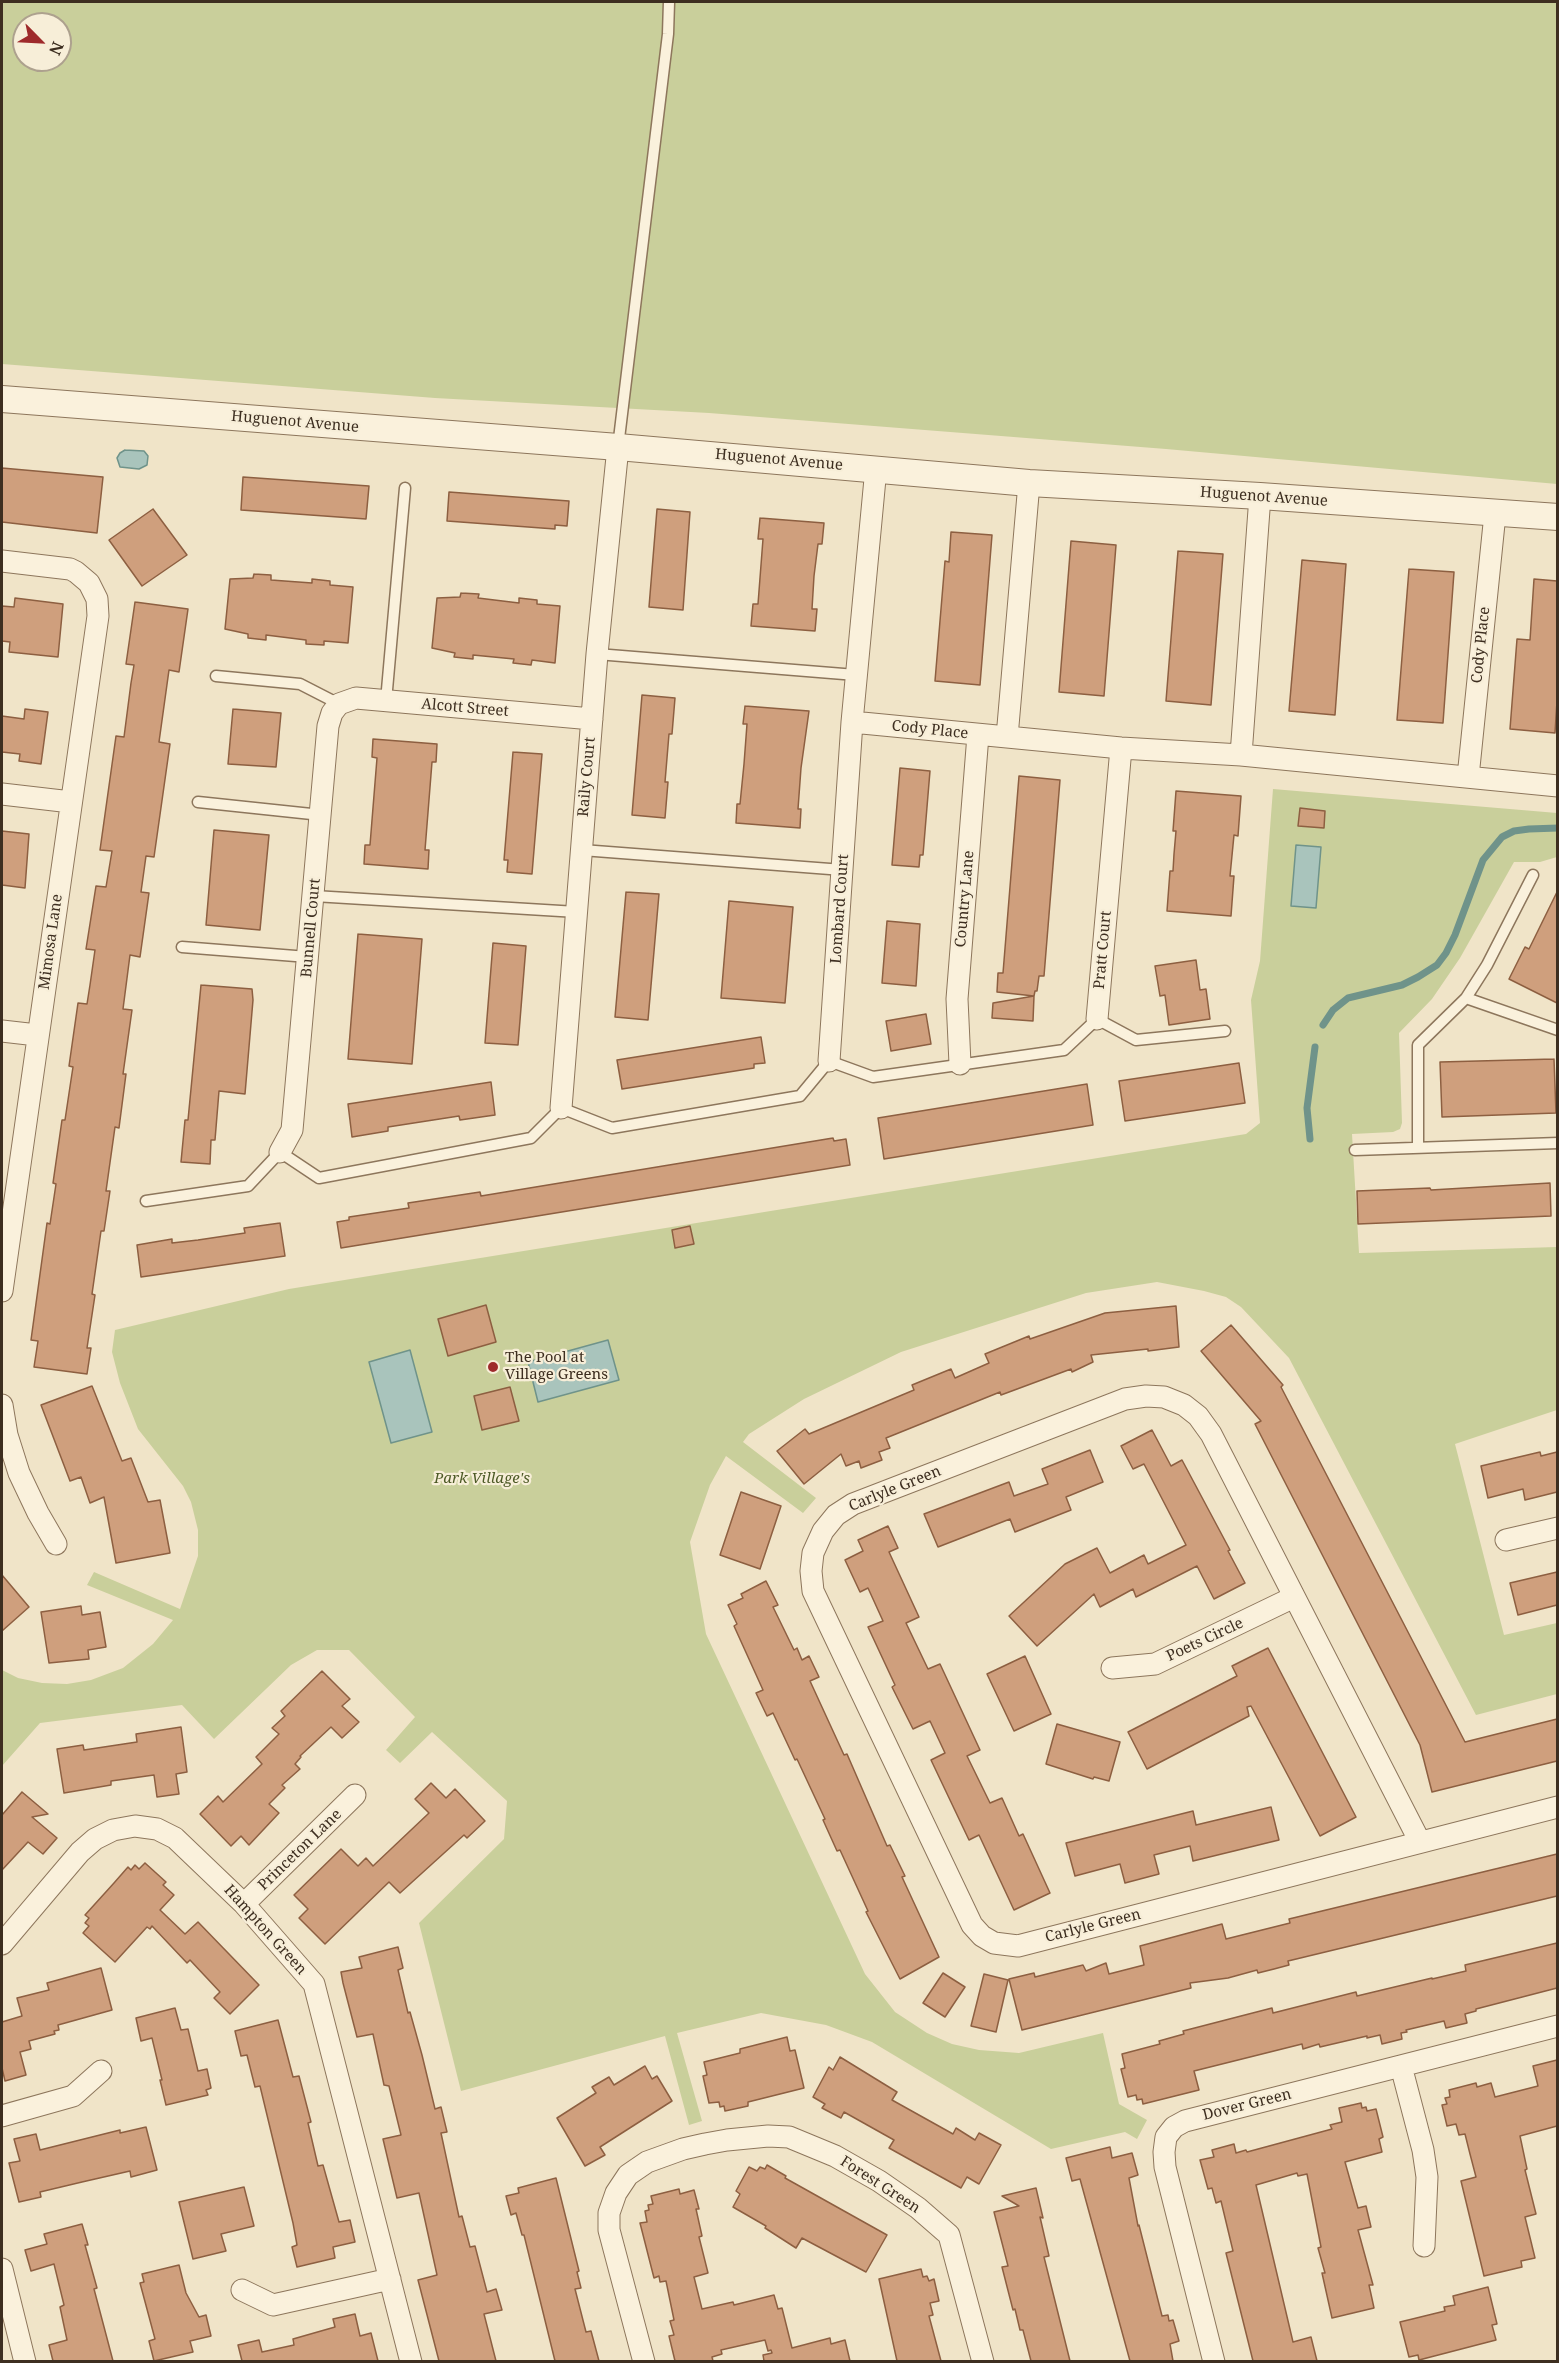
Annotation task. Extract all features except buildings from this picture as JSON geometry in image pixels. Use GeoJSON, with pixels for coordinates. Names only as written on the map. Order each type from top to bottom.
{"type":"FeatureCollection","features":[{"type":"Feature","properties":{"kind":"street","name":"Huguenot Avenue"},"geometry":{"type":"LineString","coordinates":[[2,399],[876,468],[1029,483],[1260,496],[1557,517]]}},
{"type":"Feature","properties":{"kind":"street","name":"Raily Court"},"geometry":{"type":"LineString","coordinates":[[561,1108],[597,654],[618,447]]}},
{"type":"Feature","properties":{"kind":"street","name":"Lombard Court"},"geometry":{"type":"LineString","coordinates":[[829,1061],[852,722],[876,468]]}},
{"type":"Feature","properties":{"kind":"street"},"geometry":{"type":"LineString","coordinates":[[1007,737],[1029,483]]}},
{"type":"Feature","properties":{"kind":"street"},"geometry":{"type":"LineString","coordinates":[[1241,755],[1260,496]]}},
{"type":"Feature","properties":{"kind":"street","name":"Cody Place"},"geometry":{"type":"LineString","coordinates":[[1468,777],[1495,514]]}},
{"type":"Feature","properties":{"kind":"street","name":"Mimosa Lane"},"geometry":{"type":"LineString","coordinates":[[2,561],[70,568],[89,583],[97,598],[98,616],[3,1269],[2,1291]]}},
{"type":"Feature","properties":{"kind":"street","name":"Alcott Street"},"geometry":{"type":"LineString","coordinates":[[339,704],[356,698],[592,719]]}},
{"type":"Feature","properties":{"kind":"street","name":"Bunnell Court"},"geometry":{"type":"LineString","coordinates":[[280,1152],[292,1130],[328,726],[339,704]]}},
{"type":"Feature","properties":{"kind":"street","name":"Cody Place"},"geometry":{"type":"LineString","coordinates":[[852,722],[1121,748],[1241,755],[1557,786]]}},
{"type":"Feature","properties":{"kind":"street","name":"Country Lane"},"geometry":{"type":"LineString","coordinates":[[960,1064],[957,999],[978,735]]}},
{"type":"Feature","properties":{"kind":"street","name":"Pratt Court"},"geometry":{"type":"LineString","coordinates":[[1097,1019],[1121,748]]}},
{"type":"Feature","properties":{"kind":"street"},"geometry":{"type":"LineString","coordinates":[[2,794],[71,802]]}},
{"type":"Feature","properties":{"kind":"street"},"geometry":{"type":"LineString","coordinates":[[2,1031],[37,1035]]}},
{"type":"Feature","properties":{"kind":"street","name":"Carlyle Green"},"geometry":{"type":"LineString","coordinates":[[1420,1842],[1211,1434],[1198,1416],[1184,1405],[1164,1397],[1146,1396],[1125,1399],[853,1504],[836,1515],[823,1531],[813,1553],[811,1571],[813,1591],[972,1925],[982,1936],[994,1943],[1017,1946],[1557,1807]]}},
{"type":"Feature","properties":{"kind":"street"},"geometry":{"type":"LineString","coordinates":[[2,1405],[19,1473],[56,1544]]}},
{"type":"Feature","properties":{"kind":"street"},"geometry":{"type":"LineString","coordinates":[[1506,1540],[1557,1528]]}},
{"type":"Feature","properties":{"kind":"street","name":"Poets Circle"},"geometry":{"type":"LineString","coordinates":[[1112,1668],[1155,1664],[1294,1597]]}},
{"type":"Feature","properties":{"kind":"street","name":"Princeton Lane"},"geometry":{"type":"LineString","coordinates":[[244,1904],[355,1795]]}},
{"type":"Feature","properties":{"kind":"street","name":"Hampton Green"},"geometry":{"type":"LineString","coordinates":[[2,1944],[80,1852],[95,1839],[113,1830],[135,1826],[157,1829],[176,1838],[244,1904],[314,1984],[411,2361]]}},
{"type":"Feature","properties":{"kind":"street","name":"Dover Green"},"geometry":{"type":"LineString","coordinates":[[1214,2361],[1165,2167],[1166,2137],[1174,2127],[1185,2121],[1557,2026]]}},
{"type":"Feature","properties":{"kind":"street"},"geometry":{"type":"LineString","coordinates":[[1401,2066],[1423,2150],[1427,2177],[1424,2246]]}},
{"type":"Feature","properties":{"kind":"street"},"geometry":{"type":"LineString","coordinates":[[2,2116],[73,2096],[101,2071]]}},
{"type":"Feature","properties":{"kind":"street","name":"Forest Green"},"geometry":{"type":"LineString","coordinates":[[644,2361],[609,2230],[609,2213],[616,2193],[628,2175],[647,2162],[694,2147],[727,2140],[768,2136],[789,2137],[835,2156],[879,2181],[918,2208],[949,2235],[984,2361]]}},
{"type":"Feature","properties":{"kind":"street"},"geometry":{"type":"LineString","coordinates":[[2,2269],[25,2361]]}},
{"type":"Feature","properties":{"kind":"street"},"geometry":{"type":"LineString","coordinates":[[242,2290],[273,2305],[390,2278]]}},
{"type":"Feature","properties":{"kind":"lane"},"geometry":{"type":"LineString","coordinates":[[618,447],[667,45],[669,2]]}},
{"type":"Feature","properties":{"kind":"lane"},"geometry":{"type":"LineString","coordinates":[[386,701],[405,488]]}},
{"type":"Feature","properties":{"kind":"lane"},"geometry":{"type":"LineString","coordinates":[[597,654],[856,675]]}},
{"type":"Feature","properties":{"kind":"lane"},"geometry":{"type":"LineString","coordinates":[[216,676],[300,684],[339,704]]}},
{"type":"Feature","properties":{"kind":"lane"},"geometry":{"type":"LineString","coordinates":[[198,802],[321,815]]}},
{"type":"Feature","properties":{"kind":"lane"},"geometry":{"type":"LineString","coordinates":[[582,850],[843,870]]}},
{"type":"Feature","properties":{"kind":"lane"},"geometry":{"type":"LineString","coordinates":[[1418,1148],[1418,1045],[1466,998],[1487,965],[1533,875]]}},
{"type":"Feature","properties":{"kind":"lane"},"geometry":{"type":"LineString","coordinates":[[314,896],[576,912]]}},
{"type":"Feature","properties":{"kind":"lane"},"geometry":{"type":"LineString","coordinates":[[182,947],[308,957]]}},
{"type":"Feature","properties":{"kind":"lane"},"geometry":{"type":"LineString","coordinates":[[1466,998],[1557,1030]]}},
{"type":"Feature","properties":{"kind":"lane"},"geometry":{"type":"LineString","coordinates":[[280,1152],[319,1178],[531,1138],[561,1108],[612,1128],[801,1096],[829,1061],[873,1077],[1064,1050],[1097,1019],[1136,1040],[1225,1031]]}},
{"type":"Feature","properties":{"kind":"lane"},"geometry":{"type":"LineString","coordinates":[[1355,1150],[1557,1143]]}},
{"type":"Feature","properties":{"kind":"lane","name":"Bunnell Court"},"geometry":{"type":"LineString","coordinates":[[146,1201],[248,1186],[280,1152]]}},
{"type":"Feature","properties":{"kind":"green space"},"geometry":{"type":"Polygon","coordinates":[[[2,2],[1557,2],[1557,484],[1166,449],[709,413],[435,398],[2,364],[2,2]]]}},
{"type":"Feature","properties":{"kind":"green space","name":"Park Village's"},"geometry":{"type":"Polygon","coordinates":[[[1273,789],[1557,813],[1557,857],[1540,862],[1514,862],[1460,958],[1432,999],[1399,1033],[1402,1123],[1400,1129],[1393,1132],[1352,1134],[1359,1253],[1557,1247],[1557,1410],[1455,1444],[1504,1635],[1557,1623],[1557,1694],[1476,1715],[1289,1358],[1241,1307],[1226,1297],[1157,1282],[1086,1293],[901,1352],[804,1399],[749,1434],[743,1442],[816,1498],[803,1513],[726,1456],[710,1485],[690,1542],[706,1634],[865,1974],[895,2012],[927,2033],[952,2044],[979,2050],[1019,2053],[1103,2033],[1119,2104],[1147,2120],[1137,2139],[1125,2132],[1051,2149],[872,2042],[826,2025],[761,2013],[677,2033],[702,2121],[689,2125],[665,2036],[461,2091],[419,1923],[504,1839],[507,1801],[432,1732],[400,1763],[386,1750],[415,1717],[349,1650],[317,1650],[291,1665],[214,1739],[182,1705],[40,1723],[2,1766],[2,1670],[18,1678],[42,1683],[67,1684],[91,1680],[123,1668],[153,1644],[173,1620],[87,1585],[94,1572],[180,1609],[198,1556],[198,1530],[191,1502],[183,1486],[138,1429],[120,1383],[112,1352],[115,1330],[289,1289],[1246,1134],[1260,1123],[1251,1000],[1260,961],[1273,789]]]}},
{"type":"Feature","properties":{"kind":"water"},"geometry":{"type":"Polygon","coordinates":[[[125,450],[144,451],[148,456],[147,465],[139,469],[120,467],[117,458],[125,450]]]}},
{"type":"Feature","properties":{"kind":"water"},"geometry":{"type":"Polygon","coordinates":[[[1296,845],[1321,847],[1316,908],[1291,906],[1296,845]]]}},
{"type":"Feature","properties":{"kind":"water"},"geometry":{"type":"Polygon","coordinates":[[[608,1340],[619,1380],[538,1402],[528,1362],[608,1340]]]}},
{"type":"Feature","properties":{"kind":"water"},"geometry":{"type":"Polygon","coordinates":[[[410,1350],[432,1432],[391,1443],[369,1362],[410,1350]]]}},
{"type":"Feature","properties":{"kind":"waterway"},"geometry":{"type":"LineString","coordinates":[[1323,1025],[1333,1010],[1348,998],[1402,985],[1437,965],[1455,935],[1483,860],[1502,837],[1514,831],[1558,828]]}},
{"type":"Feature","properties":{"kind":"waterway"},"geometry":{"type":"LineString","coordinates":[[1310,1139],[1307,1108],[1315,1047]]}},
{"type":"Feature","properties":{"kind":"place","name":"The Pool at Village Greens"},"geometry":{"type":"Point","coordinates":[493,1367]}}]}
